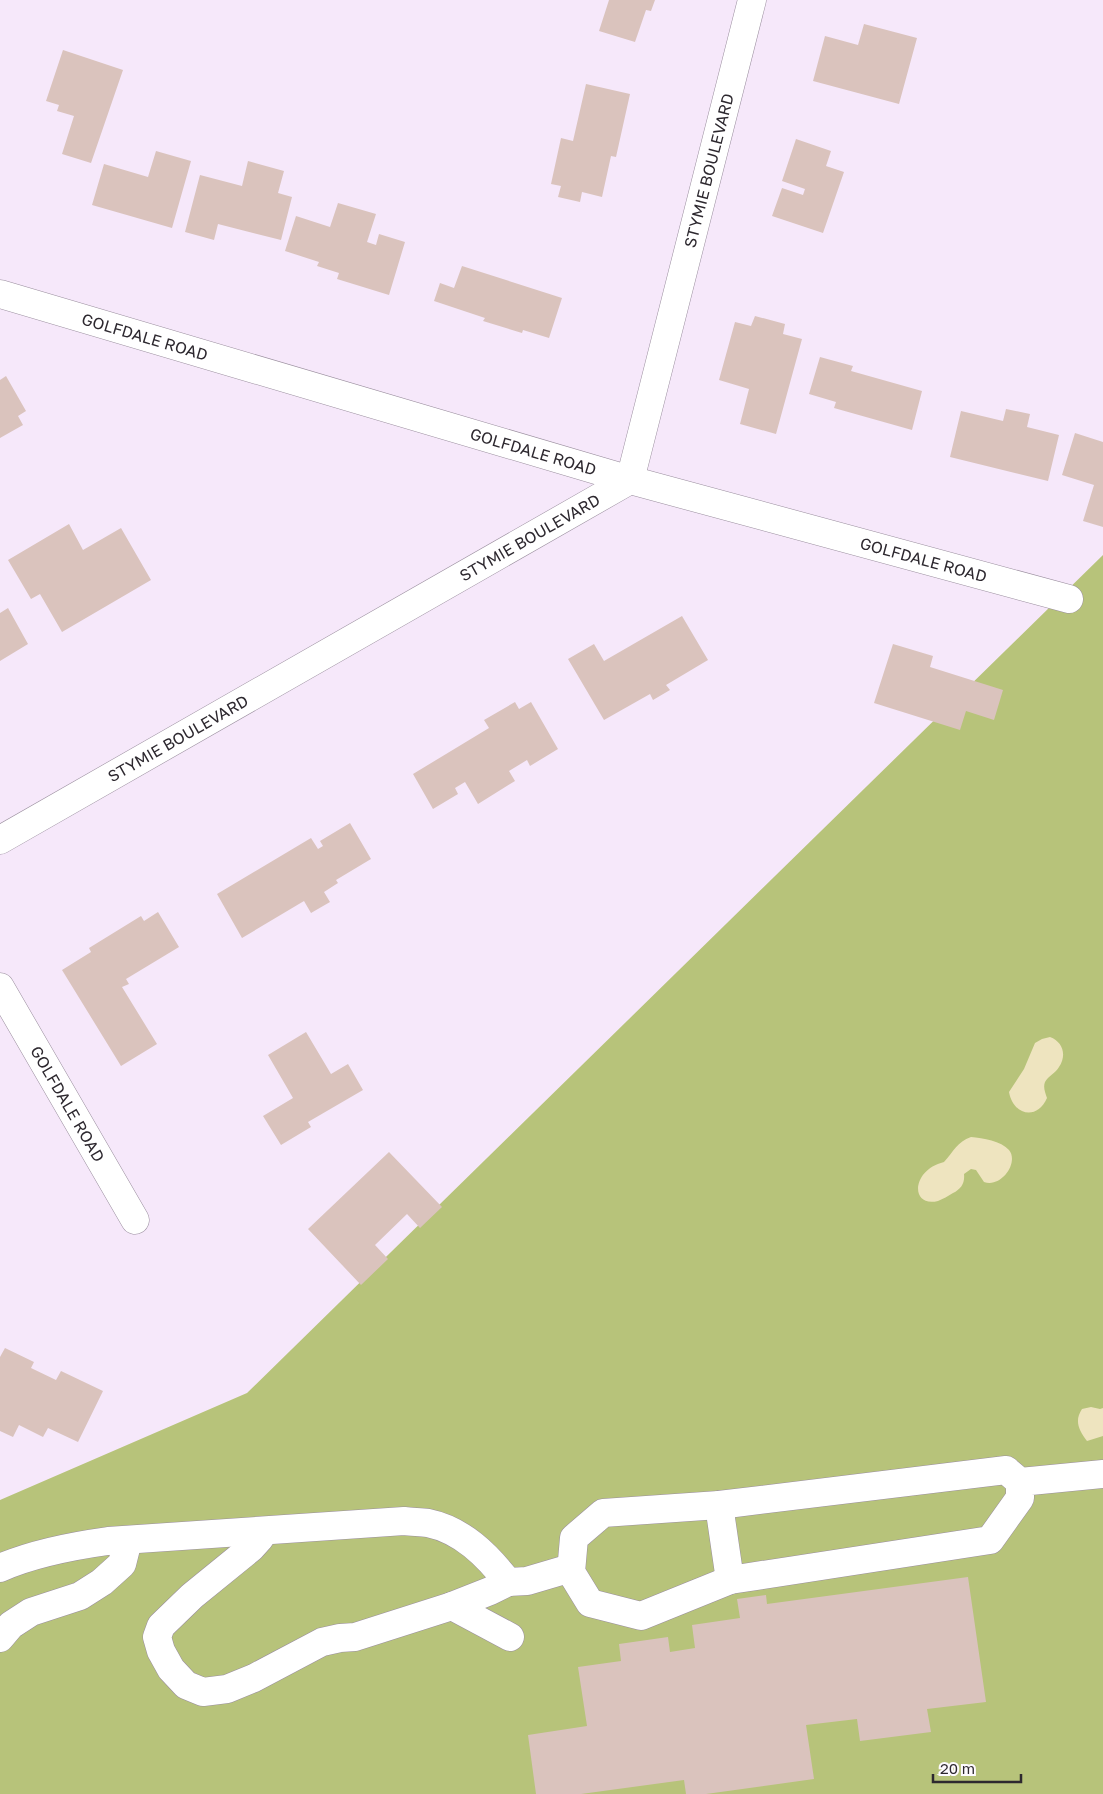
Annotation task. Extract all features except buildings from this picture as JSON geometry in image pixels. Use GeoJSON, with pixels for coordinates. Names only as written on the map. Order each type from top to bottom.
{"type":"FeatureCollection","features":[{"type":"Feature","properties":{"kind":"street","name":"STYMIE BOULEVARD"},"geometry":{"type":"LineString","coordinates":[[0,840],[630,480],[752,0]]}},
{"type":"Feature","properties":{"kind":"street","name":"GOLFDALE ROAD"},"geometry":{"type":"LineString","coordinates":[[0,294],[630,480],[1069,599]]}},
{"type":"Feature","properties":{"kind":"street","name":"GOLFDALE ROAD"},"geometry":{"type":"LineString","coordinates":[[0,987],[135,1220]]}},
{"type":"Feature","properties":{"kind":"street"},"geometry":{"type":"LineString","coordinates":[[1020,1482],[1020,1498],[990,1540],[730,1580],[641,1616],[590,1602],[570,1572],[574,1538],[603,1513],[719,1505],[1006,1470],[1020,1482],[1103,1474]]}},
{"type":"Feature","properties":{"kind":"street"},"geometry":{"type":"LineString","coordinates":[[719,1505],[730,1580]]}},
{"type":"Feature","properties":{"kind":"street"},"geometry":{"type":"LineString","coordinates":[[0,1568],[16,1561],[69,1547],[108,1541],[404,1521],[428,1523],[452,1532],[478,1548],[508,1582]]}},
{"type":"Feature","properties":{"kind":"street"},"geometry":{"type":"LineString","coordinates":[[261,1531],[260,1538],[250,1548],[192,1596],[162,1626],[157,1637],[161,1651],[171,1670],[186,1685],[203,1692],[227,1689],[254,1678],[322,1642],[354,1637],[452,1606],[508,1582],[527,1581],[571,1568]]}},
{"type":"Feature","properties":{"kind":"street"},"geometry":{"type":"LineString","coordinates":[[0,1638],[11,1625],[30,1612],[80,1596],[102,1582],[122,1564],[128,1540]]}},
{"type":"Feature","properties":{"kind":"street"},"geometry":{"type":"LineString","coordinates":[[452,1606],[510,1637]]}},
{"type":"Feature","properties":{"kind":"green space"},"geometry":{"type":"Polygon","coordinates":[[[1103,555],[1103,1794],[0,1794],[0,1500],[247,1393],[1103,555]]]}},
{"type":"Feature","properties":{"kind":"sand"},"geometry":{"type":"Polygon","coordinates":[[[1050,1037],[1061,1046],[1063,1058],[1058,1069],[1045,1082],[1044,1088],[1047,1098],[1037,1110],[1026,1112],[1020,1110],[1011,1100],[1009,1092],[1024,1069],[1035,1043],[1050,1037]]]}},
{"type":"Feature","properties":{"kind":"sand"},"geometry":{"type":"Polygon","coordinates":[[[971,1137],[997,1142],[1009,1150],[1012,1155],[1012,1161],[1007,1173],[1002,1178],[991,1183],[984,1182],[976,1170],[971,1169],[964,1174],[963,1183],[956,1191],[938,1201],[929,1202],[922,1199],[918,1187],[925,1172],[933,1166],[944,1162],[959,1144],[971,1137]]]}},
{"type":"Feature","properties":{"kind":"sand"},"geometry":{"type":"Polygon","coordinates":[[[1091,1407],[1103,1408],[1103,1436],[1087,1441],[1080,1429],[1078,1418],[1082,1409],[1091,1407]]]}}]}
